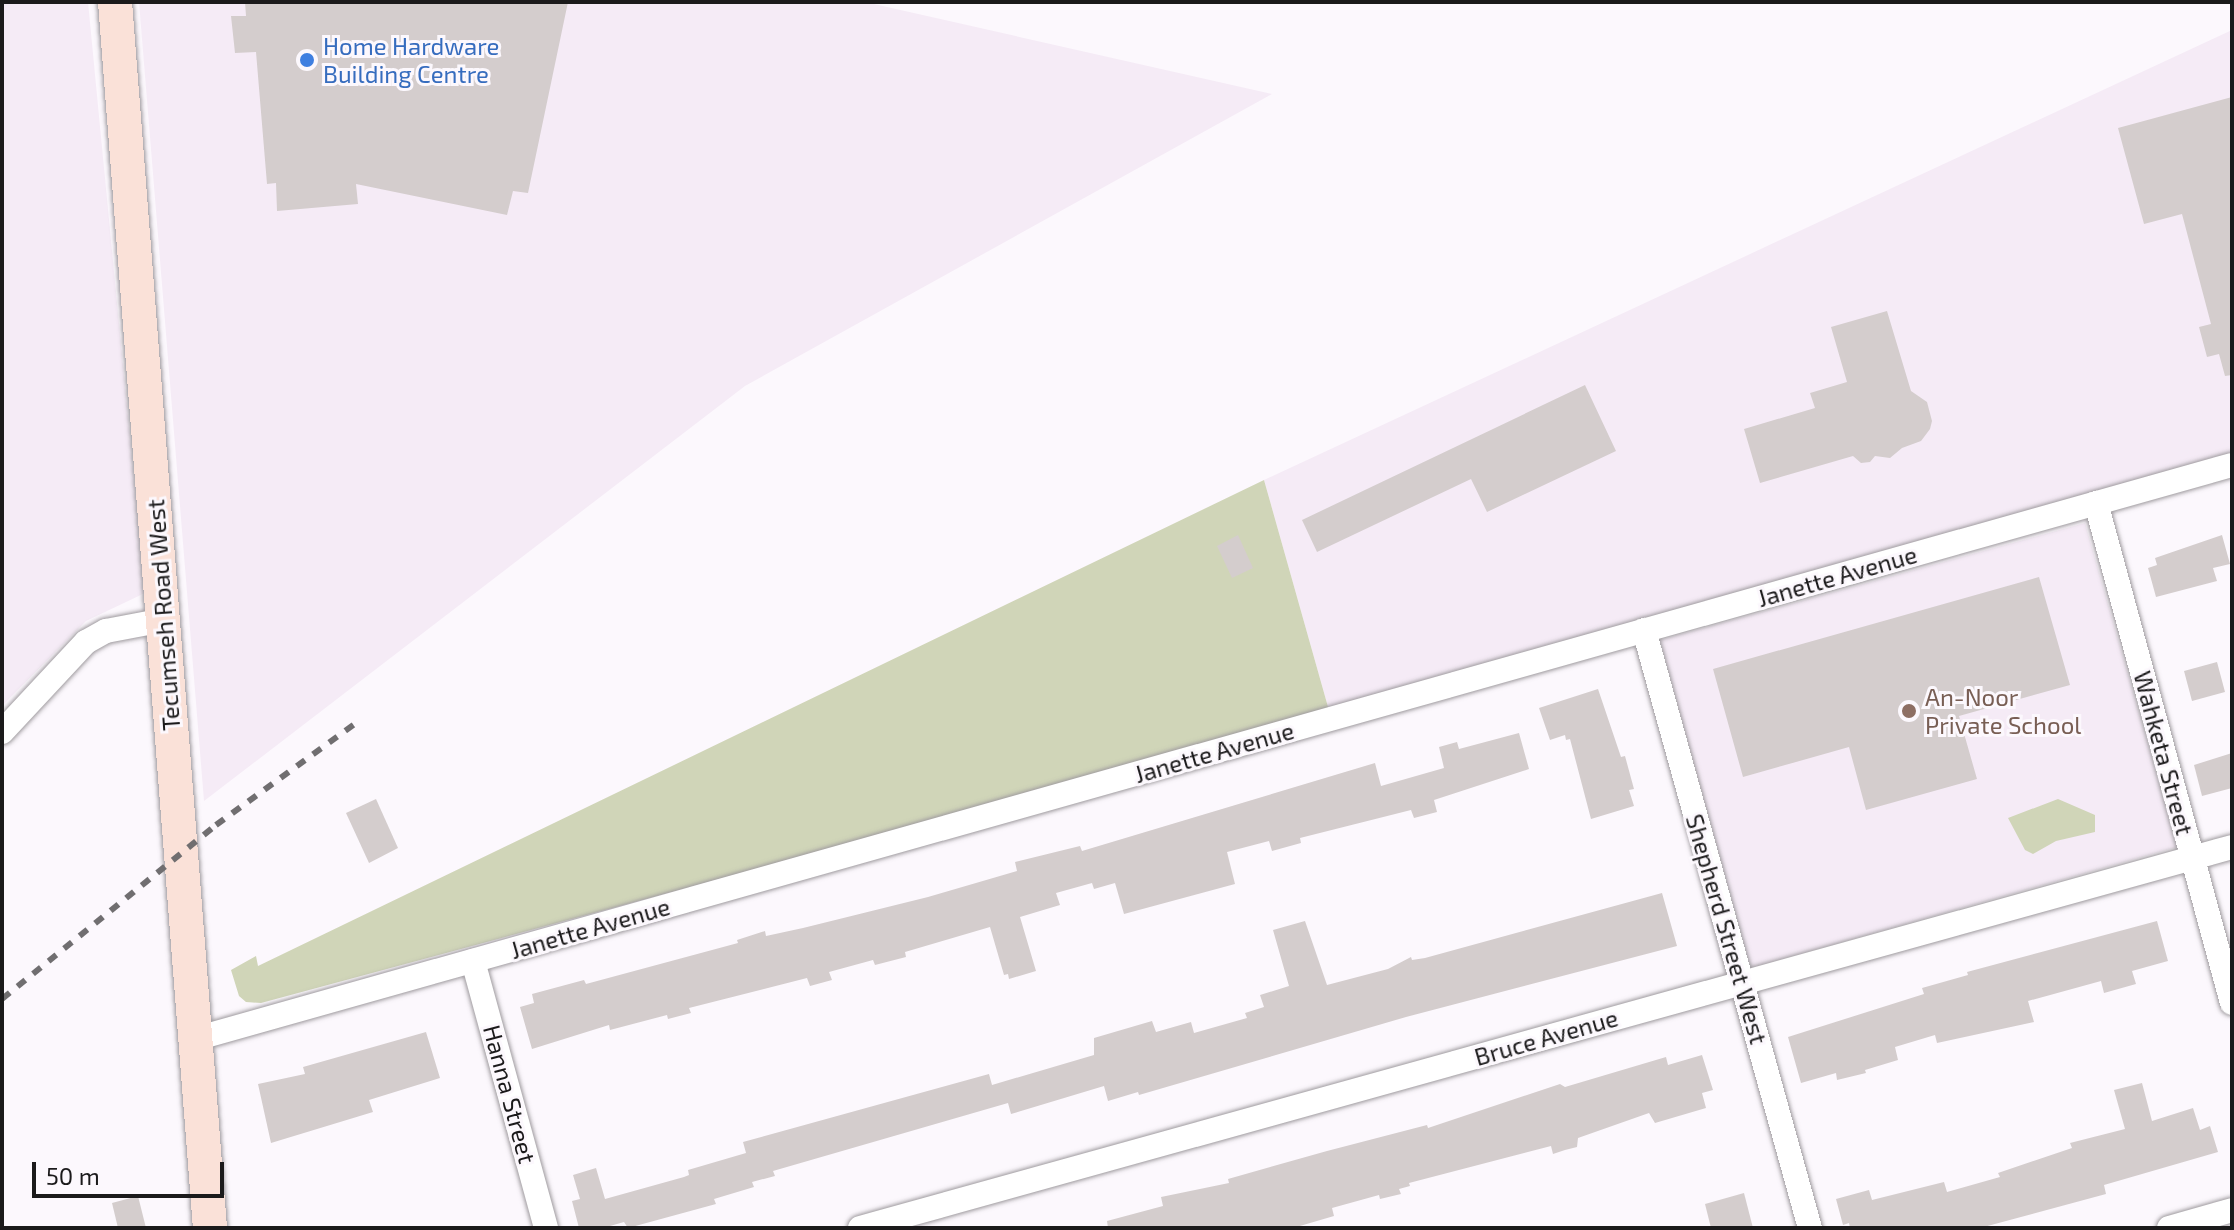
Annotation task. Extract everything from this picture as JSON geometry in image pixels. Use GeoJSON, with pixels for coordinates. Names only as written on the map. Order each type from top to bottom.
{"type":"FeatureCollection","features":[{"type":"Feature","properties":{"kind":"main road","name":"Tecumseh Road West"},"geometry":{"type":"LineString","coordinates":[[115,2],[210,1228]]}},
{"type":"Feature","properties":{"kind":"street","name":"Janette Avenue"},"geometry":{"type":"LineString","coordinates":[[195,1039],[2232,465]]}},
{"type":"Feature","properties":{"kind":"street","name":"Wahketa Street"},"geometry":{"type":"LineString","coordinates":[[2096,503],[2232,1003]]}},
{"type":"Feature","properties":{"kind":"street"},"geometry":{"type":"LineString","coordinates":[[2,732],[86,642],[106,631],[164,620]]}},
{"type":"Feature","properties":{"kind":"street","name":"Shepherd Street West"},"geometry":{"type":"LineString","coordinates":[[1644,630],[1810,1228]]}},
{"type":"Feature","properties":{"kind":"street","name":"Bruce Avenue"},"geometry":{"type":"LineString","coordinates":[[860,1228],[2232,847]]}},
{"type":"Feature","properties":{"kind":"street","name":"Hanna Street"},"geometry":{"type":"LineString","coordinates":[[473,961],[546,1228]]}},
{"type":"Feature","properties":{"kind":"street"},"geometry":{"type":"LineString","coordinates":[[2169,1228],[2232,1210]]}},
{"type":"Feature","properties":{"kind":"shaded area"},"geometry":{"type":"Polygon","coordinates":[[[2,2],[88,2],[145,593],[86,621],[2,706],[2,2]]]}},
{"type":"Feature","properties":{"kind":"shaded area"},"geometry":{"type":"Polygon","coordinates":[[[139,2],[865,2],[1272,94],[745,386],[204,801],[139,2]]]}},
{"type":"Feature","properties":{"kind":"shaded area"},"geometry":{"type":"Polygon","coordinates":[[[2232,30],[2232,457],[1330,714],[1264,480],[2232,30]]]}},
{"type":"Feature","properties":{"kind":"shaded area","name":"An-Noor Private School"},"geometry":{"type":"Polygon","coordinates":[[[2085,523],[2177,847],[1751,968],[1660,640],[2085,523]]]}},
{"type":"Feature","properties":{"kind":"green space"},"geometry":{"type":"Polygon","coordinates":[[[1264,480],[1330,714],[261,1003],[246,1002],[239,996],[231,970],[256,956],[258,966],[1264,480]]]}},
{"type":"Feature","properties":{"kind":"green space"},"geometry":{"type":"Polygon","coordinates":[[[2058,799],[2095,815],[2095,832],[2056,841],[2033,854],[2025,850],[2008,818],[2058,799]]]}},
{"type":"Feature","properties":{"kind":"building"},"geometry":{"type":"Polygon","coordinates":[[[245,2],[568,2],[528,193],[513,191],[507,215],[356,184],[358,204],[277,211],[276,183],[267,184],[256,52],[235,53],[231,16],[246,16],[245,2]]]}},
{"type":"Feature","properties":{"kind":"building"},"geometry":{"type":"Polygon","coordinates":[[[2232,97],[2232,375],[2225,376],[2219,354],[2207,357],[2199,327],[2211,324],[2182,214],[2144,224],[2118,128],[2232,97]]]}},
{"type":"Feature","properties":{"kind":"building"},"geometry":{"type":"Polygon","coordinates":[[[1887,311],[1911,391],[1927,402],[1932,421],[1930,429],[1921,441],[1902,448],[1890,458],[1875,456],[1870,462],[1861,463],[1853,456],[1760,483],[1744,429],[1815,408],[1810,393],[1847,382],[1831,327],[1887,311]]]}},
{"type":"Feature","properties":{"kind":"building"},"geometry":{"type":"Polygon","coordinates":[[[1585,385],[1616,451],[1487,512],[1471,479],[1317,552],[1302,520],[1585,385]]]}},
{"type":"Feature","properties":{"kind":"building"},"geometry":{"type":"Polygon","coordinates":[[[1238,535],[1253,568],[1232,578],[1217,546],[1238,535]]]}},
{"type":"Feature","properties":{"kind":"building"},"geometry":{"type":"Polygon","coordinates":[[[2222,535],[2230,564],[2213,568],[2217,581],[2156,597],[2148,568],[2157,565],[2155,558],[2222,535]]]}},
{"type":"Feature","properties":{"kind":"building"},"geometry":{"type":"Polygon","coordinates":[[[2039,577],[2070,685],[1959,716],[1977,779],[1866,810],[1849,747],[1743,777],[1713,669],[2039,577]]]}},
{"type":"Feature","properties":{"kind":"building"},"geometry":{"type":"Polygon","coordinates":[[[2217,662],[2225,692],[2192,701],[2184,671],[2217,662]]]}},
{"type":"Feature","properties":{"kind":"building"},"geometry":{"type":"Polygon","coordinates":[[[1598,689],[1621,757],[1625,756],[1634,789],[1629,790],[1634,806],[1591,819],[1570,739],[1566,740],[1565,735],[1550,740],[1539,708],[1598,689]]]}},
{"type":"Feature","properties":{"kind":"building"},"geometry":{"type":"Polygon","coordinates":[[[1519,733],[1529,769],[1434,800],[1437,812],[1414,818],[1411,810],[1300,838],[1301,843],[1272,851],[1269,841],[1227,852],[1235,884],[1124,914],[1115,883],[1094,889],[1092,883],[1056,893],[1060,905],[1020,917],[1036,971],[1009,979],[1008,974],[1004,975],[990,927],[905,952],[906,957],[875,965],[873,960],[829,972],[832,980],[810,986],[807,978],[689,1008],[691,1013],[668,1019],[667,1015],[610,1030],[609,1025],[532,1049],[520,1007],[534,1003],[532,994],[584,980],[586,984],[738,943],[737,940],[765,931],[766,936],[928,897],[1017,871],[1015,862],[1080,846],[1082,851],[1375,763],[1381,786],[1444,768],[1439,747],[1457,742],[1459,749],[1519,733]]]}},
{"type":"Feature","properties":{"kind":"building"},"geometry":{"type":"Polygon","coordinates":[[[2232,753],[2232,788],[2202,796],[2194,765],[2232,753]]]}},
{"type":"Feature","properties":{"kind":"building"},"geometry":{"type":"Polygon","coordinates":[[[376,799],[398,848],[369,863],[346,813],[376,799]]]}},
{"type":"Feature","properties":{"kind":"building"},"geometry":{"type":"Polygon","coordinates":[[[1662,893],[1677,946],[1406,1017],[1139,1095],[1138,1092],[1108,1101],[1104,1086],[1011,1114],[1008,1103],[773,1171],[775,1176],[752,1182],[754,1187],[714,1199],[716,1204],[628,1228],[624,1222],[603,1228],[579,1228],[572,1201],[580,1199],[573,1175],[596,1168],[605,1199],[684,1177],[689,1175],[688,1170],[746,1153],[743,1142],[989,1074],[992,1085],[1094,1055],[1094,1038],[1152,1021],[1156,1032],[1191,1022],[1194,1033],[1247,1018],[1245,1013],[1264,1007],[1260,995],[1289,986],[1273,930],[1305,921],[1327,985],[1388,969],[1411,957],[1412,960],[1425,958],[1662,893]]]}},
{"type":"Feature","properties":{"kind":"building"},"geometry":{"type":"Polygon","coordinates":[[[2157,921],[2168,961],[2132,971],[2136,984],[2104,993],[2101,981],[2028,1001],[2034,1022],[1937,1043],[1935,1035],[1895,1047],[1898,1060],[1865,1070],[1866,1073],[1837,1080],[1836,1073],[1801,1083],[1788,1037],[1924,994],[1922,988],[1968,975],[1967,972],[2157,921]]]}},
{"type":"Feature","properties":{"kind":"building"},"geometry":{"type":"Polygon","coordinates":[[[426,1032],[440,1078],[369,1100],[373,1112],[271,1143],[258,1084],[305,1074],[303,1067],[426,1032]]]}},
{"type":"Feature","properties":{"kind":"building"},"geometry":{"type":"Polygon","coordinates":[[[1702,1055],[1713,1090],[1702,1093],[1706,1108],[1655,1123],[1649,1113],[1578,1138],[1577,1147],[1553,1154],[1551,1146],[1409,1183],[1410,1186],[1399,1189],[1401,1194],[1380,1199],[1379,1195],[1332,1208],[1334,1216],[1293,1228],[1108,1228],[1107,1221],[1163,1206],[1161,1197],[1229,1183],[1228,1179],[1327,1151],[1427,1125],[1428,1128],[1560,1084],[1565,1087],[1666,1057],[1668,1065],[1702,1055]]]}},
{"type":"Feature","properties":{"kind":"building"},"geometry":{"type":"Polygon","coordinates":[[[2142,1083],[2152,1121],[2193,1108],[2200,1130],[2210,1126],[2218,1152],[2104,1185],[2106,1194],[1980,1228],[1850,1228],[1849,1223],[1843,1225],[1836,1199],[1869,1190],[1872,1200],[1944,1182],[1947,1192],[2000,1177],[1998,1173],[2072,1148],[2070,1143],[2125,1129],[2114,1090],[2142,1083]]]}},
{"type":"Feature","properties":{"kind":"building"},"geometry":{"type":"Polygon","coordinates":[[[1744,1193],[1753,1228],[1711,1228],[1705,1204],[1744,1193]]]}},
{"type":"Feature","properties":{"kind":"building"},"geometry":{"type":"Polygon","coordinates":[[[138,1196],[146,1228],[118,1228],[112,1203],[138,1196]]]}},
{"type":"Feature","properties":{"kind":"railway"},"geometry":{"type":"LineString","coordinates":[[2,999],[216,825],[356,723]]}},
{"type":"Feature","properties":{"kind":"place","name":"Home Hardware Building Centre"},"geometry":{"type":"Point","coordinates":[307,60]}},
{"type":"Feature","properties":{"kind":"place","name":"An-Noor Private School"},"geometry":{"type":"Point","coordinates":[1909,711]}}]}
